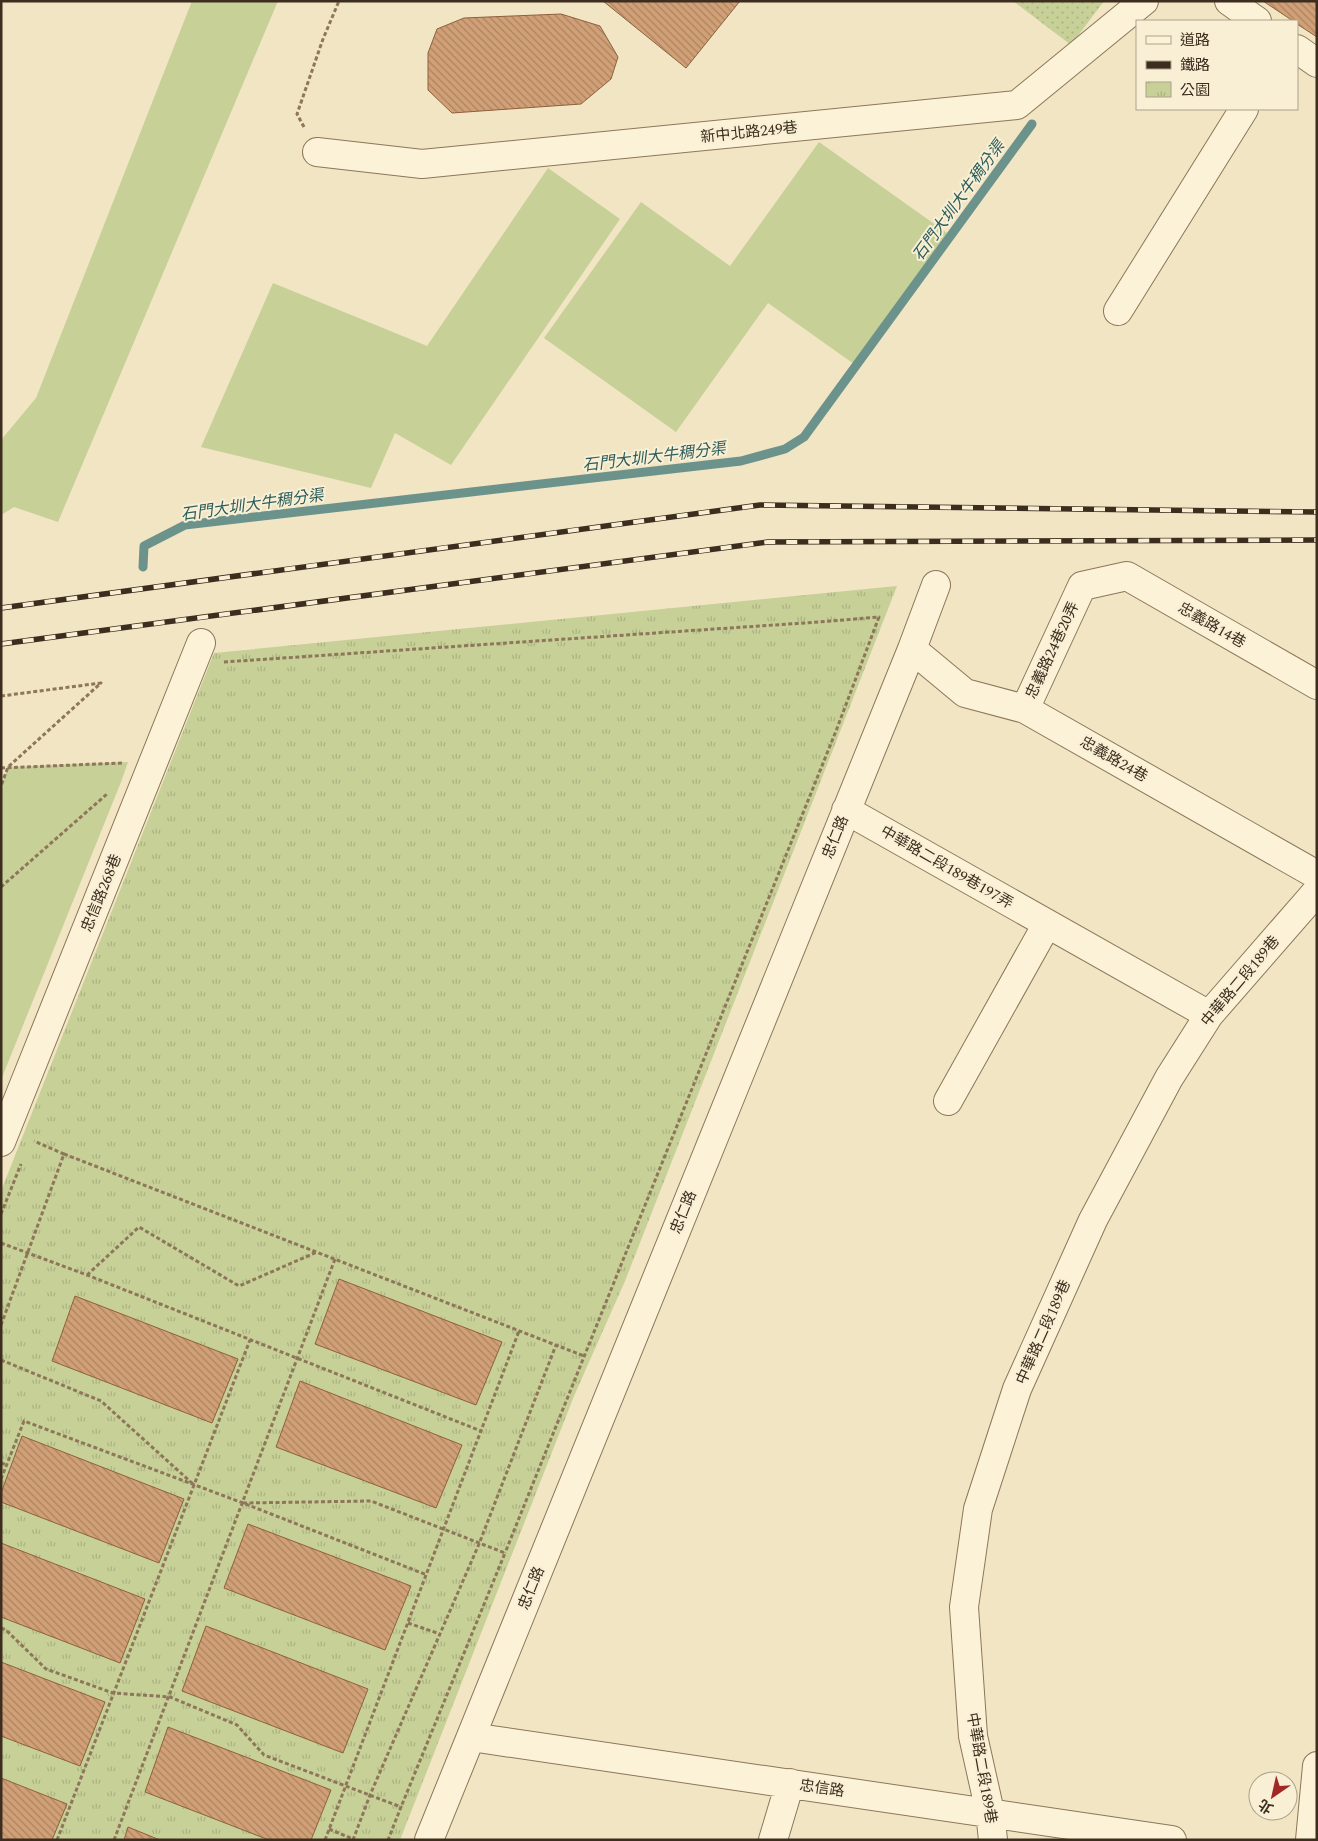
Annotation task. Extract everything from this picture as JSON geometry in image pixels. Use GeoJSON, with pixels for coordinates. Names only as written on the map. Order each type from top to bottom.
{"type":"FeatureCollection","features":[{"type":"Feature","properties":{"kind":"street","name":"新中北路249巷"},"geometry":{"type":"LineString","coordinates":[[317,152],[422,164],[1017,106],[1144,1]]}},
{"type":"Feature","properties":{"kind":"street"},"geometry":{"type":"LineString","coordinates":[[1229,1],[1256,20]]}},
{"type":"Feature","properties":{"kind":"street"},"geometry":{"type":"LineString","coordinates":[[1298,50],[1317,63]]}},
{"type":"Feature","properties":{"kind":"street"},"geometry":{"type":"LineString","coordinates":[[1118,311],[1243,110]]}},
{"type":"Feature","properties":{"kind":"street","name":"忠義路14巷"},"geometry":{"type":"LineString","coordinates":[[1105,581],[1127,576],[1317,685]]}},
{"type":"Feature","properties":{"kind":"street","name":"忠義路24巷20弄"},"geometry":{"type":"LineString","coordinates":[[1026,709],[1082,586],[1105,581]]}},
{"type":"Feature","properties":{"kind":"street","name":"忠仁路"},"geometry":{"type":"LineString","coordinates":[[429,1840],[912,649],[936,584]]}},
{"type":"Feature","properties":{"kind":"street","name":"忠信路268巷"},"geometry":{"type":"LineString","coordinates":[[1,1142],[201,643]]}},
{"type":"Feature","properties":{"kind":"street","name":"忠義路24巷"},"geometry":{"type":"LineString","coordinates":[[912,649],[965,693],[1026,709],[1317,875]]}},
{"type":"Feature","properties":{"kind":"street","name":"中華路二段189巷197弄"},"geometry":{"type":"LineString","coordinates":[[846,810],[1209,1015]]}},
{"type":"Feature","properties":{"kind":"street","name":"中華路二段189巷"},"geometry":{"type":"LineString","coordinates":[[993,1840],[990,1812],[973,1736],[964,1607],[978,1509],[1017,1389],[1093,1220],[1169,1078],[1209,1015],[1317,891]]}},
{"type":"Feature","properties":{"kind":"street"},"geometry":{"type":"LineString","coordinates":[[948,1100],[1047,924]]}},
{"type":"Feature","properties":{"kind":"street","name":"忠信路"},"geometry":{"type":"LineString","coordinates":[[471,1737],[1172,1840]]}},
{"type":"Feature","properties":{"kind":"street"},"geometry":{"type":"LineString","coordinates":[[1310,1840],[1317,1766]]}},
{"type":"Feature","properties":{"kind":"street"},"geometry":{"type":"LineString","coordinates":[[773,1840],[790,1784]]}},
{"type":"Feature","properties":{"kind":"path"},"geometry":{"type":"LineString","coordinates":[[317,152],[297,114],[323,39],[339,1]]}},
{"type":"Feature","properties":{"kind":"path"},"geometry":{"type":"LineString","coordinates":[[221,662],[879,617],[836,731],[388,1840]]}},
{"type":"Feature","properties":{"kind":"path"},"geometry":{"type":"LineString","coordinates":[[1,696],[101,683],[8,768],[1,786]]}},
{"type":"Feature","properties":{"kind":"path"},"geometry":{"type":"LineString","coordinates":[[1,768],[128,762]]}},
{"type":"Feature","properties":{"kind":"path"},"geometry":{"type":"LineString","coordinates":[[1,887],[114,788]]}},
{"type":"Feature","properties":{"kind":"path"},"geometry":{"type":"LineString","coordinates":[[31,1140],[584,1356]]}},
{"type":"Feature","properties":{"kind":"path"},"geometry":{"type":"LineString","coordinates":[[1,1325],[64,1154]]}},
{"type":"Feature","properties":{"kind":"path"},"geometry":{"type":"LineString","coordinates":[[1,1214],[23,1159]]}},
{"type":"Feature","properties":{"kind":"path"},"geometry":{"type":"LineString","coordinates":[[87,1275],[139,1227],[239,1286],[317,1252]]}},
{"type":"Feature","properties":{"kind":"path"},"geometry":{"type":"LineString","coordinates":[[1,1243],[87,1275],[481,1431]]}},
{"type":"Feature","properties":{"kind":"path"},"geometry":{"type":"LineString","coordinates":[[114,1840],[170,1697],[335,1258]]}},
{"type":"Feature","properties":{"kind":"path"},"geometry":{"type":"LineString","coordinates":[[325,1840],[519,1331]]}},
{"type":"Feature","properties":{"kind":"path"},"geometry":{"type":"LineString","coordinates":[[57,1840],[250,1340]]}},
{"type":"Feature","properties":{"kind":"path"},"geometry":{"type":"LineString","coordinates":[[329,1829],[353,1839],[370,1795],[479,1544],[556,1345]]}},
{"type":"Feature","properties":{"kind":"path"},"geometry":{"type":"LineString","coordinates":[[1,1360],[101,1401],[194,1486]]}},
{"type":"Feature","properties":{"kind":"path"},"geometry":{"type":"LineString","coordinates":[[1,1479],[24,1421],[243,1503],[427,1575]]}},
{"type":"Feature","properties":{"kind":"path"},"geometry":{"type":"LineString","coordinates":[[1,1463],[6,1465]]}},
{"type":"Feature","properties":{"kind":"path"},"geometry":{"type":"LineString","coordinates":[[243,1503],[370,1501],[505,1553]]}},
{"type":"Feature","properties":{"kind":"path"},"geometry":{"type":"LineString","coordinates":[[408,1622],[440,1634]]}},
{"type":"Feature","properties":{"kind":"path"},"geometry":{"type":"LineString","coordinates":[[1,1628],[6,1630],[46,1669],[113,1693],[170,1697],[237,1725],[264,1755],[401,1807]]}},
{"type":"Feature","properties":{"kind":"green space"},"geometry":{"type":"Polygon","coordinates":[[[192,1],[278,1],[58,522],[14,507],[1,515],[1,440],[36,398],[192,1]]]}},
{"type":"Feature","properties":{"kind":"green space"},"geometry":{"type":"Polygon","coordinates":[[[1013,1],[1104,1],[1071,45],[1013,1]]]}},
{"type":"Feature","properties":{"kind":"green space"},"geometry":{"type":"Polygon","coordinates":[[[819,142],[947,233],[854,364],[768,303],[676,432],[544,338],[641,202],[730,266],[819,142]]]}},
{"type":"Feature","properties":{"kind":"green space"},"geometry":{"type":"Polygon","coordinates":[[[548,168],[620,219],[451,465],[395,433],[371,488],[201,447],[273,283],[427,346],[548,168]]]}},
{"type":"Feature","properties":{"kind":"green space"},"geometry":{"type":"Polygon","coordinates":[[[897,586],[625,1281],[574,1396],[400,1840],[1,1840],[1,1191],[214,653],[897,586]]]}},
{"type":"Feature","properties":{"kind":"green space"},"geometry":{"type":"Polygon","coordinates":[[[128,762],[1,1080],[1,786],[8,767],[128,762]]]}},
{"type":"Feature","properties":{"kind":"building"},"geometry":{"type":"Polygon","coordinates":[[[603,1],[740,1],[686,68],[603,1]]]}},
{"type":"Feature","properties":{"kind":"building"},"geometry":{"type":"Polygon","coordinates":[[[1263,1],[1317,1],[1317,37],[1298,25],[1298,20],[1292,20],[1263,1]]]}},
{"type":"Feature","properties":{"kind":"building"},"geometry":{"type":"Polygon","coordinates":[[[561,14],[600,26],[618,57],[611,79],[581,104],[452,113],[428,90],[428,53],[437,29],[464,18],[561,14]]]}},
{"type":"Feature","properties":{"kind":"building"},"geometry":{"type":"Polygon","coordinates":[[[339,1279],[502,1342],[476,1405],[315,1344],[339,1279]]]}},
{"type":"Feature","properties":{"kind":"building"},"geometry":{"type":"Polygon","coordinates":[[[75,1296],[238,1359],[212,1423],[52,1361],[75,1296]]]}},
{"type":"Feature","properties":{"kind":"building"},"geometry":{"type":"Polygon","coordinates":[[[300,1381],[462,1445],[436,1508],[276,1447],[300,1381]]]}},
{"type":"Feature","properties":{"kind":"building"},"geometry":{"type":"Polygon","coordinates":[[[22,1436],[184,1499],[159,1563],[1,1502],[1,1493],[22,1436]]]}},
{"type":"Feature","properties":{"kind":"building"},"geometry":{"type":"Polygon","coordinates":[[[248,1524],[411,1586],[385,1650],[224,1588],[248,1524]]]}},
{"type":"Feature","properties":{"kind":"building"},"geometry":{"type":"Polygon","coordinates":[[[1,1543],[145,1599],[120,1663],[1,1617],[1,1543]]]}},
{"type":"Feature","properties":{"kind":"building"},"geometry":{"type":"Polygon","coordinates":[[[206,1626],[368,1689],[343,1753],[182,1691],[206,1626]]]}},
{"type":"Feature","properties":{"kind":"building"},"geometry":{"type":"Polygon","coordinates":[[[1,1662],[105,1702],[80,1766],[1,1736],[1,1662]]]}},
{"type":"Feature","properties":{"kind":"building"},"geometry":{"type":"Polygon","coordinates":[[[168,1727],[331,1790],[311,1840],[269,1840],[145,1792],[168,1727]]]}},
{"type":"Feature","properties":{"kind":"building"},"geometry":{"type":"Polygon","coordinates":[[[1,1778],[67,1804],[52,1840],[1,1840],[1,1778]]]}},
{"type":"Feature","properties":{"kind":"building"},"geometry":{"type":"Polygon","coordinates":[[[128,1827],[160,1840],[124,1840],[128,1827]]]}},
{"type":"Feature","properties":{"kind":"waterway","name":"石門大圳大牛稠分渠"},"geometry":{"type":"LineString","coordinates":[[143,567],[144,546],[185,525],[741,461],[785,449],[804,437],[1032,124]]}},
{"type":"Feature","properties":{"kind":"railway"},"geometry":{"type":"LineString","coordinates":[[1,608],[760,505],[1317,512]]}},
{"type":"Feature","properties":{"kind":"railway"},"geometry":{"type":"LineString","coordinates":[[1,644],[768,542],[1317,540]]}}]}
